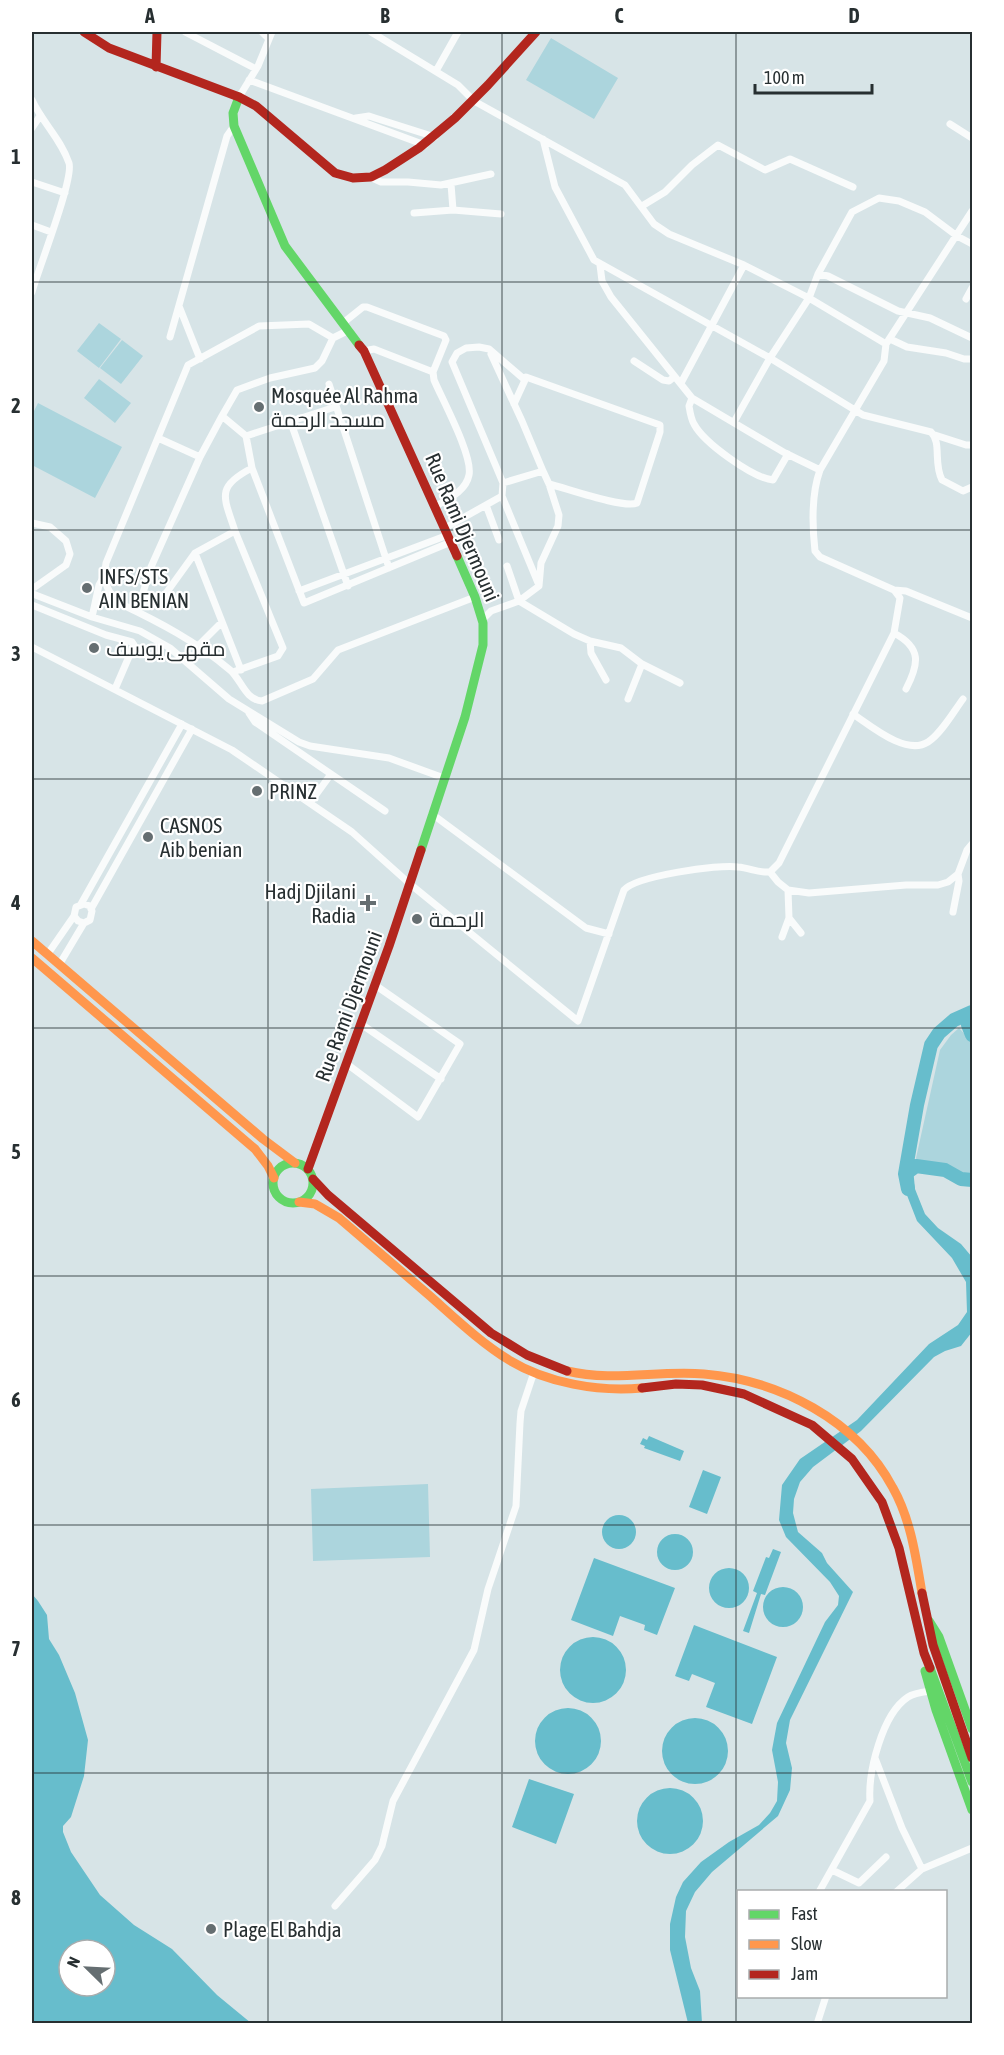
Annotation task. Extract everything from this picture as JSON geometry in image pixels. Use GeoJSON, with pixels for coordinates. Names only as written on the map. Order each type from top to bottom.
{"type":"FeatureCollection","features":[{"type":"Feature","properties":{"kind":"main road"},"geometry":{"type":"LineString","coordinates":[[84,32],[109,48],[256,106],[335,172],[353,178],[378,175],[425,145],[474,101],[536,32]]}},
{"type":"Feature","properties":{"kind":"main road"},"geometry":{"type":"LineString","coordinates":[[156,67],[157,32]]}},
{"type":"Feature","properties":{"kind":"main road"},"geometry":{"type":"LineString","coordinates":[[234,126],[233,113],[238,97]]}},
{"type":"Feature","properties":{"kind":"main road","name":"Rue Rami Djermouni"},"geometry":{"type":"LineString","coordinates":[[234,126],[285,246],[364,351],[436,506],[475,597],[482,620],[483,645],[465,717],[310,1174]]}},
{"type":"Feature","properties":{"kind":"main road"},"geometry":{"type":"LineString","coordinates":[[32,941],[263,1139],[310,1174],[328,1195],[505,1343],[549,1365],[591,1375],[621,1378],[705,1374],[750,1383],[821,1412],[864,1447],[893,1488],[911,1533],[934,1648],[959,1726],[972,1758]]}},
{"type":"Feature","properties":{"kind":"main road"},"geometry":{"type":"LineString","coordinates":[[32,958],[255,1149],[268,1166],[280,1197],[292,1203],[315,1204],[339,1218],[476,1336],[509,1360],[534,1372],[579,1386],[629,1389],[676,1384],[702,1385],[744,1394],[812,1425],[852,1459],[882,1502],[896,1539],[924,1653],[972,1782]]}},
{"type":"Feature","properties":{"kind":"main road"},"geometry":{"type":"LineString","coordinates":[[274,1178],[282,1167],[295,1163]]}},
{"type":"Feature","properties":{"kind":"main road"},"geometry":{"type":"LineString","coordinates":[[298,1202],[309,1196],[313,1185],[310,1174]]}},
{"type":"Feature","properties":{"kind":"main road"},"geometry":{"type":"LineString","coordinates":[[927,1618],[939,1637],[972,1729]]}},
{"type":"Feature","properties":{"kind":"main road"},"geometry":{"type":"LineString","coordinates":[[924,1653],[924,1667],[931,1691],[972,1810]]}},
{"type":"Feature","properties":{"kind":"street"},"geometry":{"type":"LineString","coordinates":[[185,32],[256,69]]}},
{"type":"Feature","properties":{"kind":"street"},"geometry":{"type":"LineString","coordinates":[[238,97],[256,69],[271,35],[262,32]]}},
{"type":"Feature","properties":{"kind":"street"},"geometry":{"type":"LineString","coordinates":[[371,32],[458,85],[474,101],[625,185],[654,224],[669,234],[744,265],[888,342],[972,359]]}},
{"type":"Feature","properties":{"kind":"street"},"geometry":{"type":"LineString","coordinates":[[436,71],[458,32]]}},
{"type":"Feature","properties":{"kind":"street"},"geometry":{"type":"LineString","coordinates":[[249,80],[425,145]]}},
{"type":"Feature","properties":{"kind":"street"},"geometry":{"type":"LineString","coordinates":[[32,100],[39,116],[58,141],[70,166],[65,193],[35,270],[32,292]]}},
{"type":"Feature","properties":{"kind":"street"},"geometry":{"type":"LineString","coordinates":[[32,128],[39,116]]}},
{"type":"Feature","properties":{"kind":"street"},"geometry":{"type":"LineString","coordinates":[[354,119],[369,116],[435,137]]}},
{"type":"Feature","properties":{"kind":"street"},"geometry":{"type":"LineString","coordinates":[[950,124],[972,138]]}},
{"type":"Feature","properties":{"kind":"street"},"geometry":{"type":"LineString","coordinates":[[170,337],[227,136],[234,126]]}},
{"type":"Feature","properties":{"kind":"street"},"geometry":{"type":"LineString","coordinates":[[543,139],[555,187],[588,253],[600,265],[610,268],[770,358],[863,415],[877,420],[921,428],[935,435],[972,445]]}},
{"type":"Feature","properties":{"kind":"street"},"geometry":{"type":"LineString","coordinates":[[642,206],[665,192],[692,165],[718,146],[765,170],[790,159],[853,187]]}},
{"type":"Feature","properties":{"kind":"street"},"geometry":{"type":"LineString","coordinates":[[370,177],[381,182],[451,184],[491,174]]}},
{"type":"Feature","properties":{"kind":"street"},"geometry":{"type":"LineString","coordinates":[[32,182],[65,193]]}},
{"type":"Feature","properties":{"kind":"street"},"geometry":{"type":"LineString","coordinates":[[451,184],[453,210]]}},
{"type":"Feature","properties":{"kind":"street"},"geometry":{"type":"LineString","coordinates":[[734,422],[770,358],[809,298],[818,274],[852,212],[879,198],[899,201],[925,212],[957,236],[972,244]]}},
{"type":"Feature","properties":{"kind":"street"},"geometry":{"type":"LineString","coordinates":[[414,213],[453,210],[501,214]]}},
{"type":"Feature","properties":{"kind":"street"},"geometry":{"type":"LineString","coordinates":[[972,211],[888,342],[884,361],[820,470],[815,485],[813,506],[815,551],[820,556],[894,590],[906,591],[972,618]]}},
{"type":"Feature","properties":{"kind":"street"},"geometry":{"type":"LineString","coordinates":[[32,225],[51,232]]}},
{"type":"Feature","properties":{"kind":"street"},"geometry":{"type":"LineString","coordinates":[[600,265],[602,281],[610,297],[692,398],[820,470]]}},
{"type":"Feature","properties":{"kind":"street"},"geometry":{"type":"LineString","coordinates":[[681,383],[744,265]]}},
{"type":"Feature","properties":{"kind":"street"},"geometry":{"type":"LineString","coordinates":[[818,274],[828,276],[898,311],[930,318],[972,338]]}},
{"type":"Feature","properties":{"kind":"street"},"geometry":{"type":"LineString","coordinates":[[966,299],[972,288]]}},
{"type":"Feature","properties":{"kind":"street"},"geometry":{"type":"LineString","coordinates":[[179,306],[200,359]]}},
{"type":"Feature","properties":{"kind":"street"},"geometry":{"type":"LineString","coordinates":[[137,612],[151,567],[200,458],[237,390],[270,378],[315,368],[322,361],[333,338],[363,307],[444,336],[446,340],[433,372],[434,380],[468,458],[469,475],[456,494],[436,506]]}},
{"type":"Feature","properties":{"kind":"street"},"geometry":{"type":"LineString","coordinates":[[92,617],[106,563],[188,365],[259,326],[309,324],[333,338]]}},
{"type":"Feature","properties":{"kind":"street"},"geometry":{"type":"LineString","coordinates":[[525,380],[489,349],[466,348],[457,353],[452,362],[503,483],[502,496],[539,586]]}},
{"type":"Feature","properties":{"kind":"street"},"geometry":{"type":"LineString","coordinates":[[364,351],[374,349],[433,372]]}},
{"type":"Feature","properties":{"kind":"street"},"geometry":{"type":"LineString","coordinates":[[482,620],[491,611],[519,601],[539,586],[541,563],[558,526],[559,515],[549,484],[489,349]]}},
{"type":"Feature","properties":{"kind":"street"},"geometry":{"type":"LineString","coordinates":[[634,362],[663,380],[669,381],[674,377]]}},
{"type":"Feature","properties":{"kind":"street"},"geometry":{"type":"LineString","coordinates":[[514,404],[526,376],[660,425],[661,428],[637,503],[632,505],[614,502],[549,484]]}},
{"type":"Feature","properties":{"kind":"street"},"geometry":{"type":"LineString","coordinates":[[328,384],[389,568]]}},
{"type":"Feature","properties":{"kind":"street"},"geometry":{"type":"LineString","coordinates":[[692,398],[689,406],[693,423],[704,438],[716,449],[758,475],[773,480],[788,454]]}},
{"type":"Feature","properties":{"kind":"street"},"geometry":{"type":"LineString","coordinates":[[246,436],[335,407]]}},
{"type":"Feature","properties":{"kind":"street"},"geometry":{"type":"LineString","coordinates":[[222,416],[246,436],[252,468],[304,603],[389,568],[448,535],[486,505],[502,496]]}},
{"type":"Feature","properties":{"kind":"street"},"geometry":{"type":"LineString","coordinates":[[291,423],[348,586]]}},
{"type":"Feature","properties":{"kind":"street"},"geometry":{"type":"LineString","coordinates":[[935,435],[936,465],[942,480],[963,491],[972,487]]}},
{"type":"Feature","properties":{"kind":"street"},"geometry":{"type":"LineString","coordinates":[[158,438],[200,458]]}},
{"type":"Feature","properties":{"kind":"street"},"geometry":{"type":"LineString","coordinates":[[233,672],[278,656],[283,648],[235,531],[224,497],[226,490],[239,475],[252,468]]}},
{"type":"Feature","properties":{"kind":"street"},"geometry":{"type":"LineString","coordinates":[[503,483],[543,471]]}},
{"type":"Feature","properties":{"kind":"street"},"geometry":{"type":"LineString","coordinates":[[486,505],[499,540]]}},
{"type":"Feature","properties":{"kind":"street"},"geometry":{"type":"LineString","coordinates":[[32,523],[50,527],[66,541],[70,554],[66,565],[33,593]]}},
{"type":"Feature","properties":{"kind":"street"},"geometry":{"type":"LineString","coordinates":[[140,599],[164,596],[195,553],[235,531]]}},
{"type":"Feature","properties":{"kind":"street"},"geometry":{"type":"LineString","coordinates":[[299,591],[448,535]]}},
{"type":"Feature","properties":{"kind":"street"},"geometry":{"type":"LineString","coordinates":[[195,553],[241,670]]}},
{"type":"Feature","properties":{"kind":"street"},"geometry":{"type":"LineString","coordinates":[[507,566],[519,601],[574,634],[590,641],[621,648],[642,664],[680,683]]}},
{"type":"Feature","properties":{"kind":"street"},"geometry":{"type":"LineString","coordinates":[[103,578],[112,597],[199,645],[233,672],[247,694],[256,701],[262,701],[313,679],[338,650],[475,597]]}},
{"type":"Feature","properties":{"kind":"street"},"geometry":{"type":"LineString","coordinates":[[32,579],[33,593]]}},
{"type":"Feature","properties":{"kind":"street"},"geometry":{"type":"LineString","coordinates":[[32,647],[232,750],[310,803],[352,832],[410,884],[578,1021],[624,890],[628,885],[646,879],[713,866],[770,872],[779,863],[894,633],[900,598],[894,590]]}},
{"type":"Feature","properties":{"kind":"street"},"geometry":{"type":"LineString","coordinates":[[33,593],[92,617],[140,631],[170,648],[229,699],[299,742],[310,746],[388,758],[444,778]]}},
{"type":"Feature","properties":{"kind":"street"},"geometry":{"type":"LineString","coordinates":[[32,604],[106,635],[132,642],[134,645],[125,670],[115,689]]}},
{"type":"Feature","properties":{"kind":"street"},"geometry":{"type":"LineString","coordinates":[[199,645],[222,622]]}},
{"type":"Feature","properties":{"kind":"street"},"geometry":{"type":"LineString","coordinates":[[894,633],[912,647],[916,656],[916,669],[906,689]]}},
{"type":"Feature","properties":{"kind":"street"},"geometry":{"type":"LineString","coordinates":[[590,641],[591,653],[606,680]]}},
{"type":"Feature","properties":{"kind":"street"},"geometry":{"type":"LineString","coordinates":[[628,699],[642,664]]}},
{"type":"Feature","properties":{"kind":"street"},"geometry":{"type":"LineString","coordinates":[[853,714],[893,741],[916,745],[929,742],[963,699]]}},
{"type":"Feature","properties":{"kind":"street"},"geometry":{"type":"LineString","coordinates":[[246,710],[255,722],[385,811]]}},
{"type":"Feature","properties":{"kind":"street"},"geometry":{"type":"LineString","coordinates":[[47,955],[74,916],[74,909],[81,904],[182,724]]}},
{"type":"Feature","properties":{"kind":"street"},"geometry":{"type":"LineString","coordinates":[[91,909],[192,729]]}},
{"type":"Feature","properties":{"kind":"street"},"geometry":{"type":"LineString","coordinates":[[310,803],[331,774]]}},
{"type":"Feature","properties":{"kind":"street"},"geometry":{"type":"LineString","coordinates":[[142,795],[161,784]]}},
{"type":"Feature","properties":{"kind":"street"},"geometry":{"type":"LineString","coordinates":[[432,814],[586,928],[609,934]]}},
{"type":"Feature","properties":{"kind":"street"},"geometry":{"type":"LineString","coordinates":[[952,912],[959,881],[958,874],[967,850],[972,844]]}},
{"type":"Feature","properties":{"kind":"street"},"geometry":{"type":"LineString","coordinates":[[770,872],[788,890],[809,893],[906,885],[938,885],[948,882],[958,874]]}},
{"type":"Feature","properties":{"kind":"street"},"geometry":{"type":"LineString","coordinates":[[782,937],[789,918],[788,890]]}},
{"type":"Feature","properties":{"kind":"street"},"geometry":{"type":"LineString","coordinates":[[59,965],[84,923],[92,917],[91,909],[87,904],[81,904]]}},
{"type":"Feature","properties":{"kind":"street"},"geometry":{"type":"LineString","coordinates":[[74,916],[78,921],[84,923]]}},
{"type":"Feature","properties":{"kind":"street"},"geometry":{"type":"LineString","coordinates":[[789,918],[801,933]]}},
{"type":"Feature","properties":{"kind":"street"},"geometry":{"type":"LineString","coordinates":[[347,1064],[418,1117],[460,1044],[375,985]]}},
{"type":"Feature","properties":{"kind":"street"},"geometry":{"type":"LineString","coordinates":[[361,1024],[441,1079]]}},
{"type":"Feature","properties":{"kind":"street"},"geometry":{"type":"LineString","coordinates":[[335,1906],[379,1853],[393,1801],[474,1650],[488,1589],[511,1527],[516,1506],[521,1411],[534,1372]]}},
{"type":"Feature","properties":{"kind":"street"},"geometry":{"type":"LineString","coordinates":[[820,1890],[870,1801],[869,1787],[874,1757],[885,1729],[902,1702],[910,1695],[931,1691]]}},
{"type":"Feature","properties":{"kind":"street"},"geometry":{"type":"LineString","coordinates":[[874,1757],[902,1828],[922,1869]]}},
{"type":"Feature","properties":{"kind":"street"},"geometry":{"type":"LineString","coordinates":[[898,1890],[922,1869],[972,1848]]}},
{"type":"Feature","properties":{"kind":"street"},"geometry":{"type":"LineString","coordinates":[[832,1870],[859,1883],[886,1857]]}},
{"type":"Feature","properties":{"kind":"street"},"geometry":{"type":"LineString","coordinates":[[817,2024],[825,1998]]}},
{"type":"Feature","properties":{"kind":"shaded area"},"geometry":{"type":"Polygon","coordinates":[[[551,38],[618,78],[594,119],[526,80],[551,38]]]}},
{"type":"Feature","properties":{"kind":"shaded area"},"geometry":{"type":"Polygon","coordinates":[[[99,323],[121,339],[99,368],[77,351],[99,323]]]}},
{"type":"Feature","properties":{"kind":"shaded area"},"geometry":{"type":"Polygon","coordinates":[[[122,340],[143,356],[121,384],[100,368],[122,340]]]}},
{"type":"Feature","properties":{"kind":"shaded area"},"geometry":{"type":"Polygon","coordinates":[[[99,379],[131,403],[115,423],[84,398],[99,379]]]}},
{"type":"Feature","properties":{"kind":"shaded area"},"geometry":{"type":"Polygon","coordinates":[[[38,403],[122,447],[95,498],[32,465],[32,415],[38,403]]]}},
{"type":"Feature","properties":{"kind":"shaded area"},"geometry":{"type":"Polygon","coordinates":[[[959,1028],[972,1042],[972,1176],[962,1177],[943,1167],[917,1162],[916,1158],[940,1050],[959,1028]]]}},
{"type":"Feature","properties":{"kind":"shaded area"},"geometry":{"type":"Polygon","coordinates":[[[428,1484],[430,1557],[313,1561],[311,1489],[428,1484]]]}},
{"type":"Feature","properties":{"kind":"water"},"geometry":{"type":"Polygon","coordinates":[[[913,1168],[915,1189],[925,1214],[938,1228],[961,1244],[972,1257],[972,1332],[961,1346],[934,1357],[861,1431],[813,1467],[800,1482],[794,1499],[793,1513],[798,1532],[822,1553],[827,1563],[853,1592],[790,1720],[786,1743],[792,1768],[790,1790],[778,1816],[712,1872],[695,1892],[686,1911],[685,1937],[691,1968],[700,1991],[702,2023],[688,2023],[670,1950],[670,1924],[676,1897],[683,1882],[701,1862],[729,1842],[759,1825],[777,1801],[778,1782],[772,1750],[777,1723],[825,1622],[838,1605],[839,1596],[830,1582],[786,1537],[779,1520],[782,1485],[800,1459],[857,1420],[929,1344],[958,1325],[967,1312],[966,1282],[952,1258],[917,1221],[903,1185],[905,1174],[913,1168]]]}},
{"type":"Feature","properties":{"kind":"water"},"geometry":{"type":"Polygon","coordinates":[[[649,1436],[684,1451],[680,1461],[644,1448],[645,1446],[640,1444],[643,1438],[647,1440],[649,1436]]]}},
{"type":"Feature","properties":{"kind":"water"},"geometry":{"type":"Polygon","coordinates":[[[703,1470],[721,1477],[707,1514],[689,1507],[703,1470]]]}},
{"type":"Feature","properties":{"kind":"water"},"geometry":{"type":"Polygon","coordinates":[[[619,1515],[631,1520],[636,1532],[631,1544],[619,1549],[607,1544],[602,1532],[607,1520],[619,1515]]]}},
{"type":"Feature","properties":{"kind":"water"},"geometry":{"type":"Polygon","coordinates":[[[675,1534],[687,1540],[693,1552],[687,1564],[675,1570],[663,1564],[657,1552],[663,1540],[675,1534]]]}},
{"type":"Feature","properties":{"kind":"water"},"geometry":{"type":"Polygon","coordinates":[[[773,1549],[781,1552],[765,1595],[761,1594],[749,1633],[743,1631],[757,1593],[753,1591],[766,1557],[769,1558],[773,1549]]]}},
{"type":"Feature","properties":{"kind":"water"},"geometry":{"type":"Polygon","coordinates":[[[594,1558],[675,1588],[657,1635],[644,1630],[645,1625],[620,1616],[613,1636],[571,1620],[594,1558]]]}},
{"type":"Feature","properties":{"kind":"water"},"geometry":{"type":"Polygon","coordinates":[[[729,1568],[737,1569],[743,1574],[748,1580],[748,1596],[743,1602],[737,1607],[729,1608],[721,1607],[715,1602],[710,1596],[709,1588],[710,1580],[715,1574],[721,1569],[729,1568]]]}},
{"type":"Feature","properties":{"kind":"water"},"geometry":{"type":"Polygon","coordinates":[[[783,1587],[791,1588],[797,1593],[802,1599],[802,1615],[797,1621],[791,1626],[783,1627],[775,1626],[769,1621],[764,1615],[763,1607],[764,1599],[769,1593],[775,1588],[783,1587]]]}},
{"type":"Feature","properties":{"kind":"water"},"geometry":{"type":"Polygon","coordinates":[[[32,1594],[47,1615],[49,1639],[59,1655],[75,1693],[88,1740],[84,1776],[71,1817],[63,1826],[71,1852],[100,1895],[134,1925],[172,1949],[217,1995],[251,2023],[32,2023],[32,1594]]]}},
{"type":"Feature","properties":{"kind":"water"},"geometry":{"type":"Polygon","coordinates":[[[694,1625],[777,1657],[752,1724],[706,1707],[715,1683],[692,1674],[689,1681],[675,1676],[694,1625]]]}},
{"type":"Feature","properties":{"kind":"water"},"geometry":{"type":"Polygon","coordinates":[[[593,1637],[605,1640],[616,1647],[623,1658],[626,1670],[623,1682],[616,1693],[605,1700],[593,1703],[581,1700],[570,1693],[563,1682],[560,1670],[563,1658],[570,1647],[581,1640],[593,1637]]]}},
{"type":"Feature","properties":{"kind":"water"},"geometry":{"type":"Polygon","coordinates":[[[561,1708],[575,1708],[587,1713],[596,1722],[601,1741],[599,1754],[592,1765],[575,1774],[561,1774],[549,1769],[540,1760],[535,1748],[535,1734],[540,1722],[549,1713],[561,1708]]]}},
{"type":"Feature","properties":{"kind":"water"},"geometry":{"type":"Polygon","coordinates":[[[688,1718],[702,1718],[714,1723],[723,1732],[728,1751],[726,1764],[719,1775],[702,1784],[688,1784],[676,1779],[667,1770],[662,1758],[662,1744],[667,1732],[676,1723],[688,1718]]]}},
{"type":"Feature","properties":{"kind":"water"},"geometry":{"type":"Polygon","coordinates":[[[529,1779],[574,1794],[556,1844],[512,1827],[529,1779]]]}},
{"type":"Feature","properties":{"kind":"water"},"geometry":{"type":"Polygon","coordinates":[[[663,1788],[677,1788],[689,1793],[698,1802],[703,1821],[701,1834],[694,1845],[677,1854],[663,1854],[651,1849],[642,1840],[637,1828],[637,1814],[642,1802],[651,1793],[663,1788]]]}},
{"type":"Feature","properties":{"kind":"waterway"},"geometry":{"type":"LineString","coordinates":[[972,1012],[968,1025],[972,1035]]}},
{"type":"Feature","properties":{"kind":"waterway"},"geometry":{"type":"LineString","coordinates":[[905,1174],[917,1105],[931,1045],[939,1033],[954,1020],[972,1012]]}},
{"type":"Feature","properties":{"kind":"waterway"},"geometry":{"type":"LineString","coordinates":[[908,1189],[905,1174],[916,1166],[945,1170],[961,1179],[972,1180]]}},
{"type":"Feature","properties":{"kind":"traffic: fast"},"geometry":{"type":"LineString","coordinates":[[239,97],[233,113],[234,126],[285,246],[359,345]]}},
{"type":"Feature","properties":{"kind":"traffic: fast"},"geometry":{"type":"LineString","coordinates":[[421,850],[465,717],[483,645],[483,623],[475,597],[457,556]]}},
{"type":"Feature","properties":{"kind":"traffic: fast"},"geometry":{"type":"LineString","coordinates":[[293,1163],[307,1169],[313,1183],[307,1197],[293,1203],[279,1197],[273,1183],[279,1169],[293,1163]]}},
{"type":"Feature","properties":{"kind":"traffic: fast"},"geometry":{"type":"LineString","coordinates":[[929,1621],[939,1637],[972,1729]]}},
{"type":"Feature","properties":{"kind":"traffic: fast"},"geometry":{"type":"LineString","coordinates":[[930,1668],[972,1782]]}},
{"type":"Feature","properties":{"kind":"traffic: fast"},"geometry":{"type":"LineString","coordinates":[[925,1671],[936,1710],[972,1810]]}},
{"type":"Feature","properties":{"kind":"traffic: slow"},"geometry":{"type":"LineString","coordinates":[[32,941],[263,1139],[295,1163]]}},
{"type":"Feature","properties":{"kind":"traffic: slow"},"geometry":{"type":"LineString","coordinates":[[32,958],[255,1149],[274,1178]]}},
{"type":"Feature","properties":{"kind":"traffic: slow"},"geometry":{"type":"LineString","coordinates":[[299,1202],[315,1204],[339,1218],[468,1330],[509,1360],[540,1375],[573,1384],[608,1389],[642,1388]]}},
{"type":"Feature","properties":{"kind":"traffic: slow"},"geometry":{"type":"LineString","coordinates":[[567,1371],[601,1376],[687,1373],[732,1378],[760,1385],[813,1408],[859,1442],[878,1464],[893,1488],[909,1526],[922,1593]]}},
{"type":"Feature","properties":{"kind":"traffic: jam"},"geometry":{"type":"LineString","coordinates":[[84,32],[109,48],[239,97],[256,106],[335,173],[353,178],[371,177],[419,148],[455,118],[536,32]]}},
{"type":"Feature","properties":{"kind":"traffic: jam"},"geometry":{"type":"LineString","coordinates":[[156,67],[157,32]]}},
{"type":"Feature","properties":{"kind":"traffic: jam"},"geometry":{"type":"LineString","coordinates":[[359,345],[364,351],[457,556]]}},
{"type":"Feature","properties":{"kind":"traffic: jam"},"geometry":{"type":"LineString","coordinates":[[308,1169],[389,946],[421,850]]}},
{"type":"Feature","properties":{"kind":"traffic: jam"},"geometry":{"type":"LineString","coordinates":[[313,1179],[328,1195],[491,1333],[527,1355],[567,1371]]}},
{"type":"Feature","properties":{"kind":"traffic: jam"},"geometry":{"type":"LineString","coordinates":[[642,1388],[676,1384],[702,1385],[744,1394],[812,1425],[852,1459],[882,1502],[899,1548],[924,1653],[930,1668]]}},
{"type":"Feature","properties":{"kind":"traffic: jam"},"geometry":{"type":"LineString","coordinates":[[922,1593],[933,1645],[972,1758]]}},
{"type":"Feature","properties":{"kind":"place","name":"Mosquée Al Rahma مسجد الرحمة"},"geometry":{"type":"Point","coordinates":[259,407]}},
{"type":"Feature","properties":{"kind":"place","name":"INFS/STS AIN BENIAN"},"geometry":{"type":"Point","coordinates":[87,588]}},
{"type":"Feature","properties":{"kind":"place","name":"مقهى يوسف"},"geometry":{"type":"Point","coordinates":[94,648]}},
{"type":"Feature","properties":{"kind":"place","name":"PRINZ"},"geometry":{"type":"Point","coordinates":[257,791]}},
{"type":"Feature","properties":{"kind":"place","name":"CASNOS Aib benian"},"geometry":{"type":"Point","coordinates":[148,837]}},
{"type":"Feature","properties":{"kind":"place","name":"Hadj Djilani Radia"},"geometry":{"type":"Point","coordinates":[368,903]}},
{"type":"Feature","properties":{"kind":"place","name":"الرحمة"},"geometry":{"type":"Point","coordinates":[417,919]}},
{"type":"Feature","properties":{"kind":"place","name":"Plage El Bahdja"},"geometry":{"type":"Point","coordinates":[211,1929]}}]}
